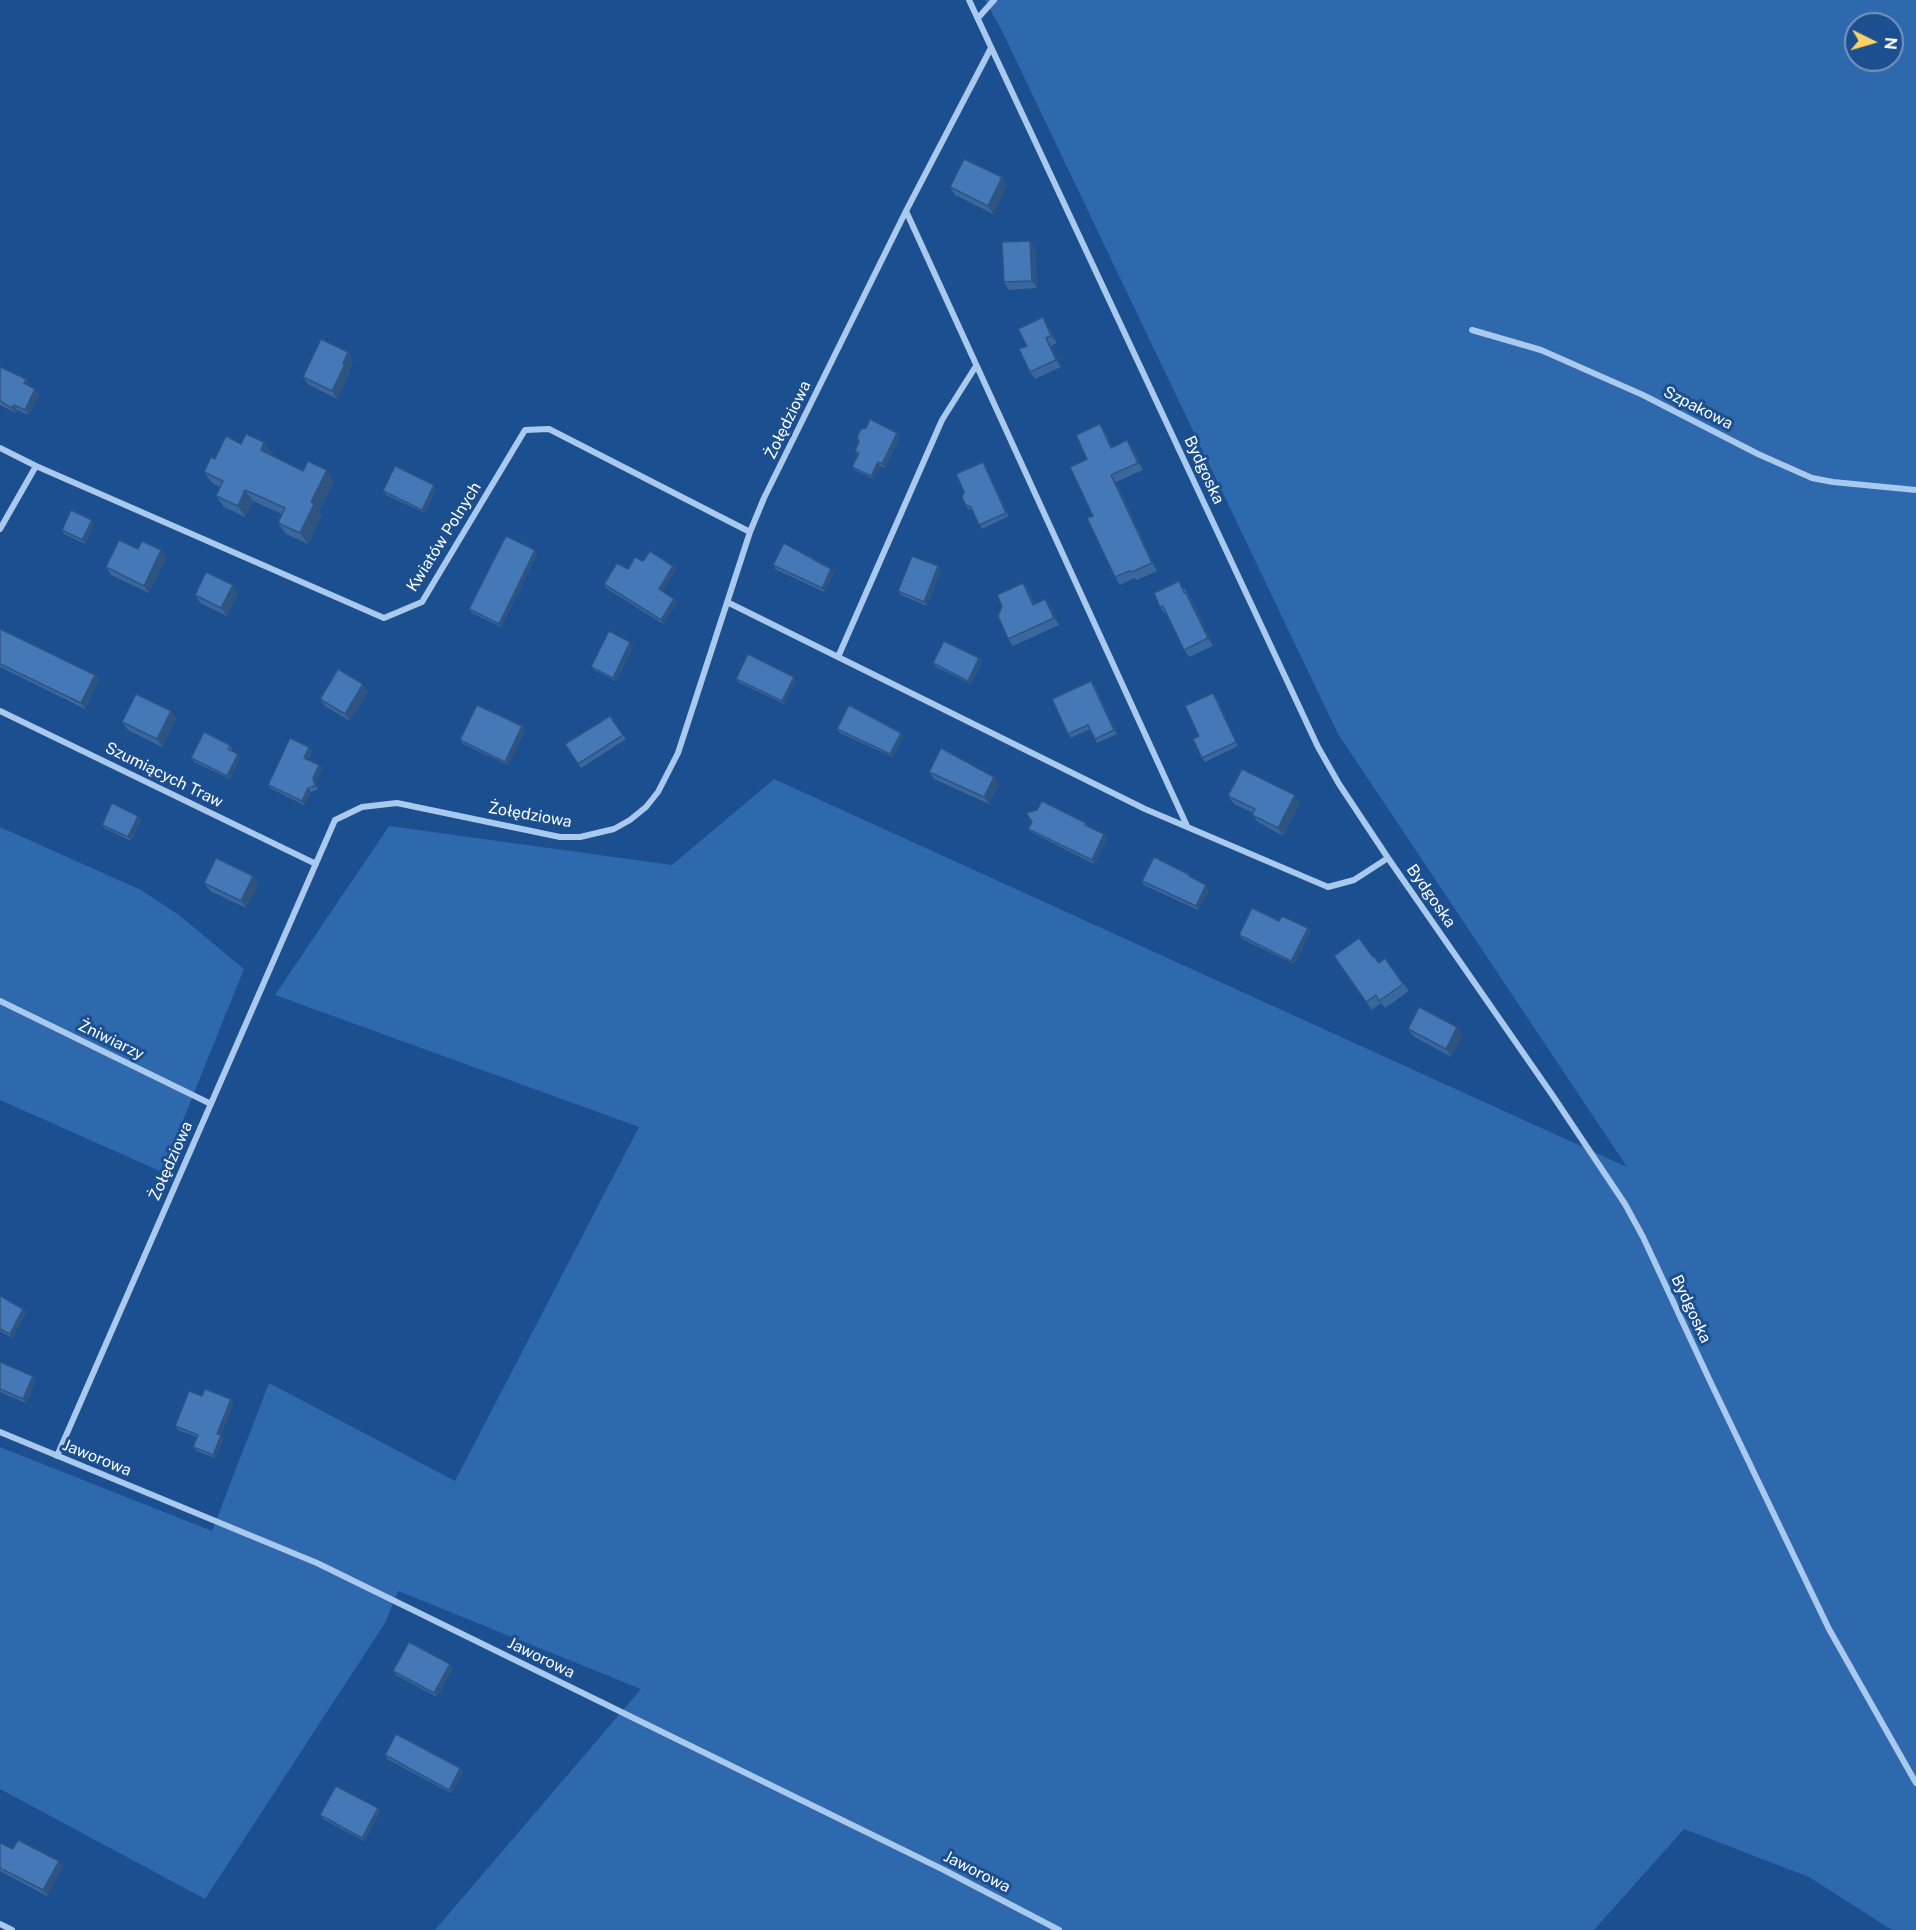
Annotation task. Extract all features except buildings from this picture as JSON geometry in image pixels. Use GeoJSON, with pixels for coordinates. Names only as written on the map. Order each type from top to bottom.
{"type":"FeatureCollection","features":[{"type":"Feature","properties":{"kind":"street","name":"Bydgoska"},"geometry":{"type":"LineString","coordinates":[[969,0],[1318,747],[1339,784],[1388,858],[1625,1204],[1643,1237],[1829,1629],[1916,1783]]}},
{"type":"Feature","properties":{"kind":"street"},"geometry":{"type":"LineString","coordinates":[[978,18],[994,0]]}},
{"type":"Feature","properties":{"kind":"street","name":"Żołędziowa"},"geometry":{"type":"LineString","coordinates":[[57,1456],[335,820],[362,807],[398,803],[560,837],[580,837],[614,829],[630,820],[646,807],[658,792],[678,753],[750,532],[764,498],[906,211],[991,48]]}},
{"type":"Feature","properties":{"kind":"street"},"geometry":{"type":"LineString","coordinates":[[906,211],[1188,827]]}},
{"type":"Feature","properties":{"kind":"street","name":"Szpakowa"},"geometry":{"type":"LineString","coordinates":[[1472,330],[1541,350],[1643,395],[1758,454],[1812,478],[1916,490]]}},
{"type":"Feature","properties":{"kind":"street"},"geometry":{"type":"LineString","coordinates":[[838,657],[942,420],[976,366]]}},
{"type":"Feature","properties":{"kind":"street","name":"Kwiatów Polnych"},"geometry":{"type":"LineString","coordinates":[[0,448],[36,466],[384,618],[422,602],[525,430],[549,429],[750,532]]}},
{"type":"Feature","properties":{"kind":"street"},"geometry":{"type":"LineString","coordinates":[[0,529],[36,466]]}},
{"type":"Feature","properties":{"kind":"street"},"geometry":{"type":"LineString","coordinates":[[727,602],[1145,809],[1328,886],[1353,880],[1388,858]]}},
{"type":"Feature","properties":{"kind":"street","name":"Szumiących Traw"},"geometry":{"type":"LineString","coordinates":[[0,711],[316,864]]}},
{"type":"Feature","properties":{"kind":"street","name":"Żniwiarzy"},"geometry":{"type":"LineString","coordinates":[[0,1001],[211,1104]]}},
{"type":"Feature","properties":{"kind":"street","name":"Jaworowa"},"geometry":{"type":"LineString","coordinates":[[0,1432],[317,1563],[944,1870],[1059,1930]]}},
{"type":"Feature","properties":{"kind":"street"},"geometry":{"type":"LineString","coordinates":[[0,1924],[12,1930]]}},
{"type":"Feature","properties":{"kind":"shaded area"},"geometry":{"type":"Polygon","coordinates":[[[985,0],[1916,0],[1916,1930],[1892,1930],[1809,1877],[1684,1829],[1594,1930],[435,1930],[641,1689],[398,1591],[385,1623],[205,1899],[0,1789],[0,1447],[212,1531],[269,1383],[455,1481],[639,1127],[275,995],[389,826],[672,865],[774,779],[1627,1167],[1338,734],[1003,33],[985,0]]]}},
{"type":"Feature","properties":{"kind":"shaded area"},"geometry":{"type":"Polygon","coordinates":[[[0,827],[141,890],[179,915],[244,969],[162,1172],[0,1100],[0,827]]]}}]}
